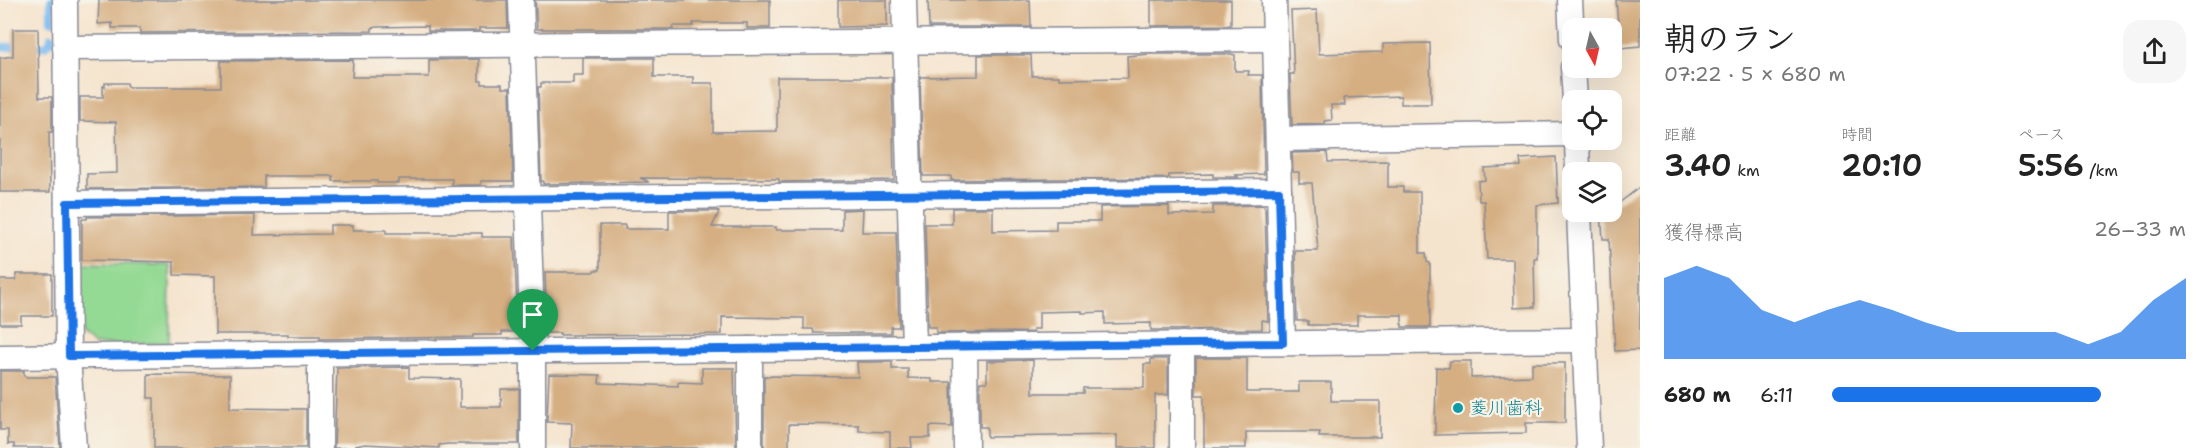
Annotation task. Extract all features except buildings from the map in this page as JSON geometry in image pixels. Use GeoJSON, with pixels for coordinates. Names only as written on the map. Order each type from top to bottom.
{"type":"FeatureCollection","features":[{"type":"Feature","properties":{"kind":"street"},"geometry":{"type":"LineString","coordinates":[[65,0],[69,356],[74,448]]}},
{"type":"Feature","properties":{"kind":"street"},"geometry":{"type":"LineString","coordinates":[[521,0],[533,351],[533,448]]}},
{"type":"Feature","properties":{"kind":"street"},"geometry":{"type":"LineString","coordinates":[[904,0],[914,347]]}},
{"type":"Feature","properties":{"kind":"street"},"geometry":{"type":"LineString","coordinates":[[1274,0],[1283,343]]}},
{"type":"Feature","properties":{"kind":"street"},"geometry":{"type":"LineString","coordinates":[[1570,0],[1571,18]]}},
{"type":"Feature","properties":{"kind":"street"},"geometry":{"type":"LineString","coordinates":[[65,48],[1275,39]]}},
{"type":"Feature","properties":{"kind":"street"},"geometry":{"type":"LineString","coordinates":[[1278,139],[1562,134]]}},
{"type":"Feature","properties":{"kind":"street"},"geometry":{"type":"LineString","coordinates":[[67,203],[1279,191]]}},
{"type":"Feature","properties":{"kind":"street"},"geometry":{"type":"LineString","coordinates":[[1579,222],[1589,448]]}},
{"type":"Feature","properties":{"kind":"street"},"geometry":{"type":"LineString","coordinates":[[0,357],[1584,340]]}},
{"type":"Feature","properties":{"kind":"street"},"geometry":{"type":"LineString","coordinates":[[1182,344],[1182,448]]}},
{"type":"Feature","properties":{"kind":"street"},"geometry":{"type":"LineString","coordinates":[[964,346],[966,448]]}},
{"type":"Feature","properties":{"kind":"street"},"geometry":{"type":"LineString","coordinates":[[750,349],[750,448]]}},
{"type":"Feature","properties":{"kind":"street"},"geometry":{"type":"LineString","coordinates":[[320,353],[320,448]]}},
{"type":"Feature","properties":{"kind":"green space"},"geometry":{"type":"Polygon","coordinates":[[[79,263],[170,265],[169,343],[94,345],[81,335],[79,263]]]}},
{"type":"Feature","properties":{"kind":"waterway"},"geometry":{"type":"LineString","coordinates":[[51,0],[51,21]]}},
{"type":"Feature","properties":{"kind":"waterway"},"geometry":{"type":"LineString","coordinates":[[0,47],[45,46],[51,41],[51,37]]}},
{"type":"Feature","properties":{"kind":"place","name":"菱川歯科"},"geometry":{"type":"Point","coordinates":[1458,408]}},
{"type":"Feature","properties":{"kind":"route"},"geometry":{"type":"LineString","coordinates":[[1279,191],[1283,343],[533,351],[69,356],[67,203],[1279,191]]}}]}
